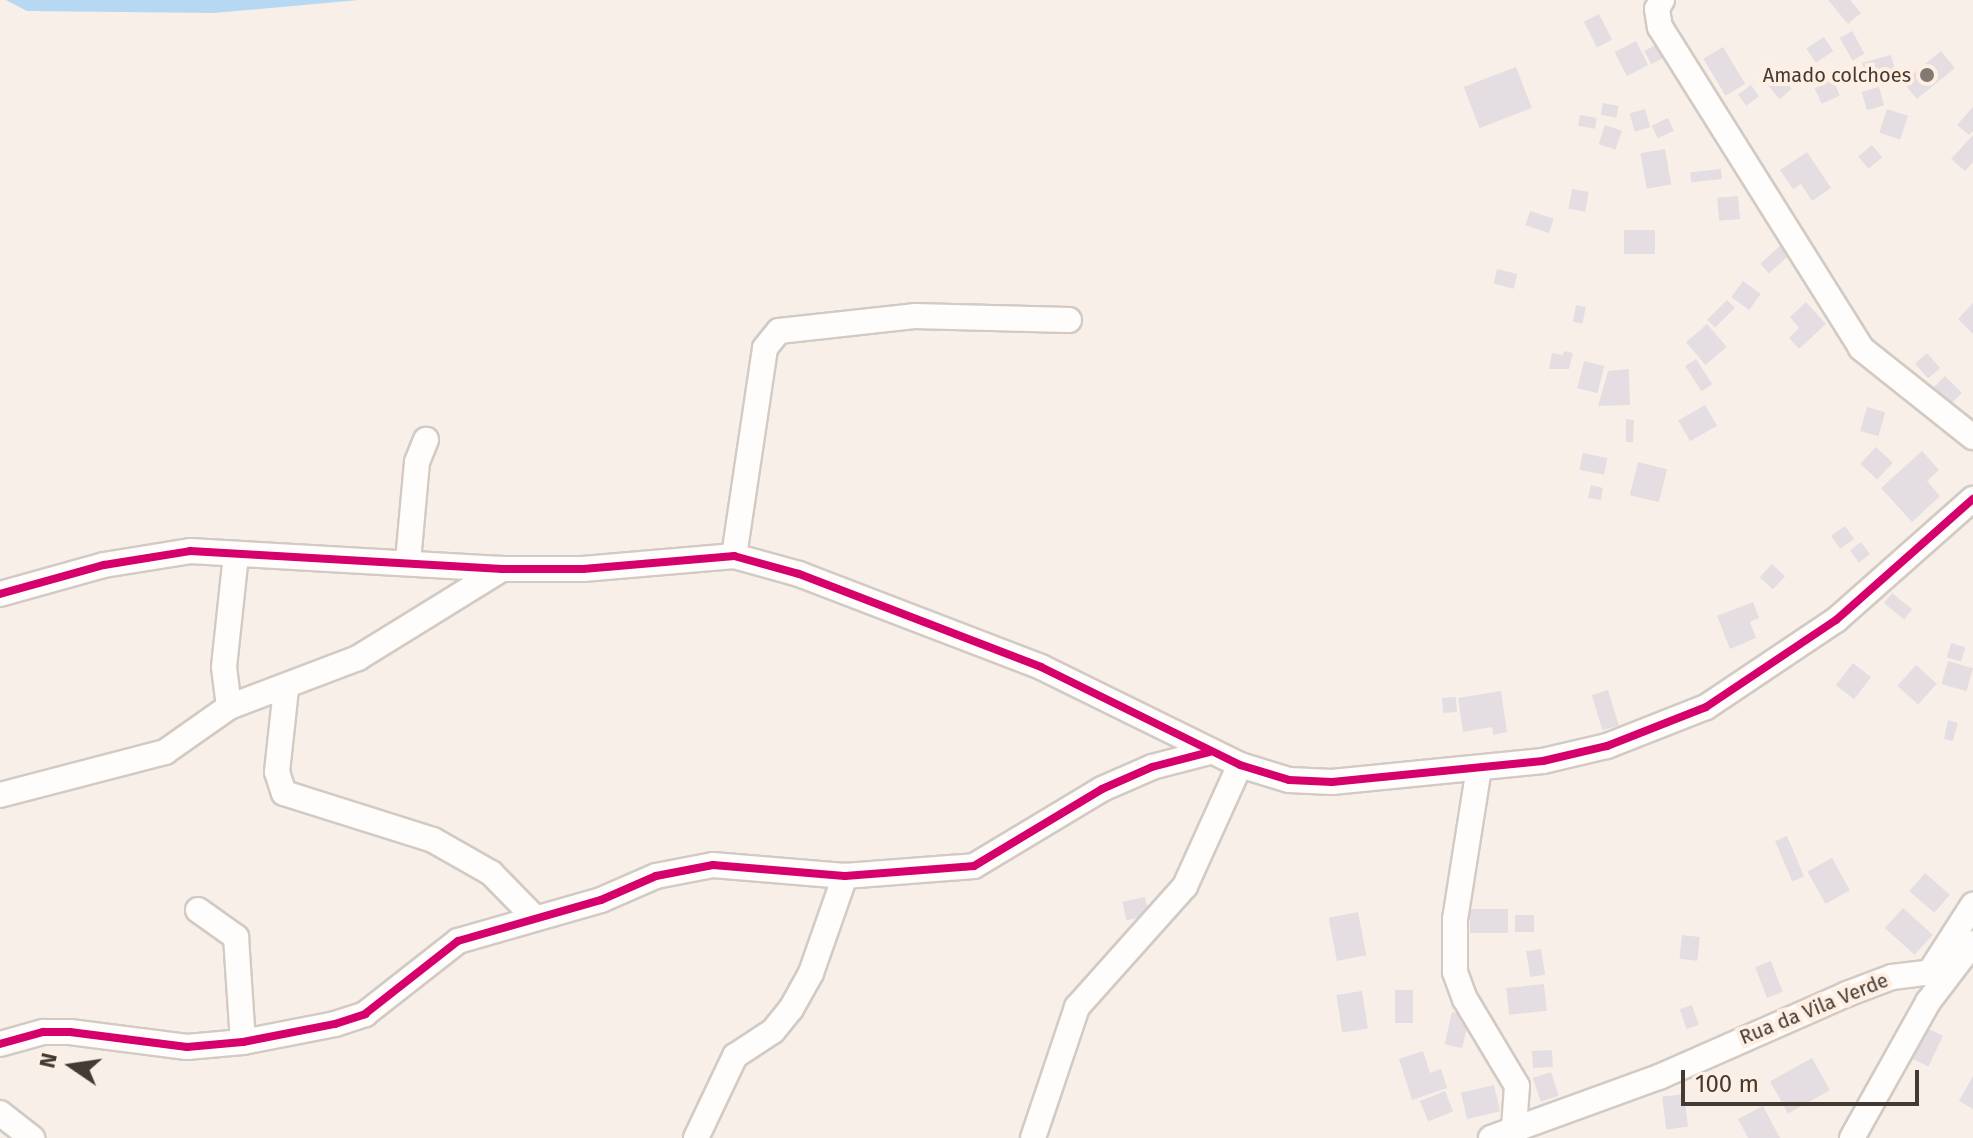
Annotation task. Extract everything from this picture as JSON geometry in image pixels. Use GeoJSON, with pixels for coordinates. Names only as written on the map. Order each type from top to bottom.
{"type":"FeatureCollection","features":[{"type":"Feature","properties":{"kind":"street"},"geometry":{"type":"LineString","coordinates":[[1662,0],[1657,9],[1660,27],[1861,348],[1973,437]]}},
{"type":"Feature","properties":{"kind":"street"},"geometry":{"type":"LineString","coordinates":[[734,556],[765,348],[779,331],[914,316],[1069,320]]}},
{"type":"Feature","properties":{"kind":"street"},"geometry":{"type":"LineString","coordinates":[[408,561],[417,462],[426,440]]}},
{"type":"Feature","properties":{"kind":"street"},"geometry":{"type":"LineString","coordinates":[[0,594],[158,555],[236,554],[408,561],[502,569],[583,569],[734,556],[799,574],[1041,667],[1240,765],[1289,780],[1332,782],[1479,768],[1607,746],[1706,707],[1836,620],[1973,499]]}},
{"type":"Feature","properties":{"kind":"street"},"geometry":{"type":"LineString","coordinates":[[229,707],[224,667],[236,554]]}},
{"type":"Feature","properties":{"kind":"street"},"geometry":{"type":"LineString","coordinates":[[0,795],[144,761],[229,707],[286,689],[358,658],[502,569]]}},
{"type":"Feature","properties":{"kind":"street"},"geometry":{"type":"LineString","coordinates":[[286,689],[277,772],[284,793],[433,840],[491,873],[535,918]]}},
{"type":"Feature","properties":{"kind":"street"},"geometry":{"type":"LineString","coordinates":[[0,1044],[43,1032],[187,1047],[243,1042],[365,1014],[458,941],[601,900],[656,876],[713,865],[845,876],[974,866],[1102,789],[1152,767],[1209,752]]}},
{"type":"Feature","properties":{"kind":"street"},"geometry":{"type":"LineString","coordinates":[[1033,1138],[1077,1007],[1185,886],[1240,765]]}},
{"type":"Feature","properties":{"kind":"street"},"geometry":{"type":"LineString","coordinates":[[1479,768],[1455,919],[1455,972],[1465,999],[1517,1086],[1514,1128]]}},
{"type":"Feature","properties":{"kind":"street"},"geometry":{"type":"LineString","coordinates":[[696,1138],[735,1056],[773,1031],[791,1009],[811,973],[845,876]]}},
{"type":"Feature","properties":{"kind":"street"},"geometry":{"type":"LineString","coordinates":[[1928,1002],[1930,972],[1973,905]]}},
{"type":"Feature","properties":{"kind":"street"},"geometry":{"type":"LineString","coordinates":[[198,910],[236,937],[243,1042]]}},
{"type":"Feature","properties":{"kind":"street"},"geometry":{"type":"LineString","coordinates":[[1852,1138],[1928,1002],[1973,943]]}},
{"type":"Feature","properties":{"kind":"street","name":"Rua da Vila Verde"},"geometry":{"type":"LineString","coordinates":[[1491,1138],[1659,1077],[1847,994],[1892,977],[1930,972]]}},
{"type":"Feature","properties":{"kind":"street"},"geometry":{"type":"LineString","coordinates":[[0,1113],[32,1138]]}},
{"type":"Feature","properties":{"kind":"water"},"geometry":{"type":"Polygon","coordinates":[[[6,0],[359,0],[214,13],[27,11],[6,0]]]}},
{"type":"Feature","properties":{"kind":"building"},"geometry":{"type":"Polygon","coordinates":[[[1828,0],[1850,0],[1861,13],[1848,24],[1828,0]]]}},
{"type":"Feature","properties":{"kind":"building"},"geometry":{"type":"Polygon","coordinates":[[[1599,14],[1612,40],[1597,48],[1584,22],[1599,14]]]}},
{"type":"Feature","properties":{"kind":"building"},"geometry":{"type":"Polygon","coordinates":[[[1852,31],[1865,54],[1852,61],[1840,38],[1852,31]]]}},
{"type":"Feature","properties":{"kind":"building"},"geometry":{"type":"Polygon","coordinates":[[[1824,37],[1833,51],[1816,63],[1806,48],[1824,37]]]}},
{"type":"Feature","properties":{"kind":"building"},"geometry":{"type":"Polygon","coordinates":[[[1636,41],[1648,65],[1627,76],[1615,52],[1636,41]]]}},
{"type":"Feature","properties":{"kind":"building"},"geometry":{"type":"Polygon","coordinates":[[[1661,42],[1668,55],[1651,64],[1644,51],[1661,42]]]}},
{"type":"Feature","properties":{"kind":"building"},"geometry":{"type":"Polygon","coordinates":[[[1723,47],[1745,84],[1725,96],[1703,59],[1723,47]]]}},
{"type":"Feature","properties":{"kind":"building"},"geometry":{"type":"Polygon","coordinates":[[[1941,51],[1955,68],[1917,99],[1903,82],[1941,51]]]}},
{"type":"Feature","properties":{"kind":"building"},"geometry":{"type":"Polygon","coordinates":[[[1891,55],[1897,77],[1868,85],[1862,63],[1891,55]]]}},
{"type":"Feature","properties":{"kind":"building"},"geometry":{"type":"Polygon","coordinates":[[[1516,67],[1532,108],[1479,128],[1464,87],[1516,67]]]}},
{"type":"Feature","properties":{"kind":"building"},"geometry":{"type":"Polygon","coordinates":[[[1778,72],[1792,89],[1779,99],[1766,82],[1778,72]]]}},
{"type":"Feature","properties":{"kind":"building"},"geometry":{"type":"Polygon","coordinates":[[[1833,80],[1840,96],[1822,104],[1815,88],[1833,80]]]}},
{"type":"Feature","properties":{"kind":"building"},"geometry":{"type":"Polygon","coordinates":[[[1751,85],[1759,96],[1746,106],[1738,94],[1751,85]]]}},
{"type":"Feature","properties":{"kind":"building"},"geometry":{"type":"Polygon","coordinates":[[[1879,87],[1884,105],[1867,110],[1862,92],[1879,87]]]}},
{"type":"Feature","properties":{"kind":"building"},"geometry":{"type":"Polygon","coordinates":[[[1603,103],[1619,106],[1616,118],[1601,115],[1603,103]]]}},
{"type":"Feature","properties":{"kind":"building"},"geometry":{"type":"Polygon","coordinates":[[[1973,107],[1973,131],[1969,135],[1957,125],[1973,107]]]}},
{"type":"Feature","properties":{"kind":"building"},"geometry":{"type":"Polygon","coordinates":[[[1645,109],[1650,127],[1635,132],[1630,113],[1645,109]]]}},
{"type":"Feature","properties":{"kind":"building"},"geometry":{"type":"Polygon","coordinates":[[[1887,109],[1908,116],[1900,140],[1879,133],[1887,109]]]}},
{"type":"Feature","properties":{"kind":"building"},"geometry":{"type":"Polygon","coordinates":[[[1580,115],[1597,118],[1595,129],[1578,126],[1580,115]]]}},
{"type":"Feature","properties":{"kind":"building"},"geometry":{"type":"Polygon","coordinates":[[[1668,118],[1674,131],[1658,138],[1652,126],[1668,118]]]}},
{"type":"Feature","properties":{"kind":"building"},"geometry":{"type":"Polygon","coordinates":[[[1605,125],[1622,131],[1616,150],[1598,144],[1605,125]]]}},
{"type":"Feature","properties":{"kind":"building"},"geometry":{"type":"Polygon","coordinates":[[[1973,135],[1973,162],[1965,171],[1951,159],[1973,135]]]}},
{"type":"Feature","properties":{"kind":"building"},"geometry":{"type":"Polygon","coordinates":[[[1872,145],[1882,157],[1868,169],[1858,157],[1872,145]]]}},
{"type":"Feature","properties":{"kind":"building"},"geometry":{"type":"Polygon","coordinates":[[[1665,149],[1671,184],[1647,189],[1640,153],[1665,149]]]}},
{"type":"Feature","properties":{"kind":"building"},"geometry":{"type":"Polygon","coordinates":[[[1807,152],[1831,188],[1812,201],[1801,184],[1793,189],[1780,170],[1807,152]]]}},
{"type":"Feature","properties":{"kind":"building"},"geometry":{"type":"Polygon","coordinates":[[[1721,169],[1722,179],[1691,182],[1690,172],[1721,169]]]}},
{"type":"Feature","properties":{"kind":"building"},"geometry":{"type":"Polygon","coordinates":[[[1572,189],[1589,192],[1585,212],[1569,209],[1572,189]]]}},
{"type":"Feature","properties":{"kind":"building"},"geometry":{"type":"Polygon","coordinates":[[[1738,196],[1740,219],[1719,221],[1717,198],[1738,196]]]}},
{"type":"Feature","properties":{"kind":"building"},"geometry":{"type":"Polygon","coordinates":[[[1530,211],[1554,219],[1549,233],[1525,225],[1530,211]]]}},
{"type":"Feature","properties":{"kind":"building"},"geometry":{"type":"Polygon","coordinates":[[[1624,230],[1655,230],[1655,254],[1624,254],[1624,230]]]}},
{"type":"Feature","properties":{"kind":"building"},"geometry":{"type":"Polygon","coordinates":[[[1781,245],[1790,255],[1769,273],[1760,264],[1781,245]]]}},
{"type":"Feature","properties":{"kind":"building"},"geometry":{"type":"Polygon","coordinates":[[[1497,269],[1517,274],[1514,289],[1493,284],[1497,269]]]}},
{"type":"Feature","properties":{"kind":"building"},"geometry":{"type":"Polygon","coordinates":[[[1743,281],[1761,294],[1749,310],[1731,297],[1743,281]]]}},
{"type":"Feature","properties":{"kind":"building"},"geometry":{"type":"Polygon","coordinates":[[[1727,300],[1735,308],[1715,328],[1707,320],[1727,300]]]}},
{"type":"Feature","properties":{"kind":"building"},"geometry":{"type":"Polygon","coordinates":[[[1806,302],[1826,324],[1799,349],[1789,338],[1799,328],[1790,317],[1806,302]]]}},
{"type":"Feature","properties":{"kind":"building"},"geometry":{"type":"Polygon","coordinates":[[[1973,303],[1973,334],[1958,319],[1973,303]]]}},
{"type":"Feature","properties":{"kind":"building"},"geometry":{"type":"Polygon","coordinates":[[[1576,305],[1586,307],[1583,324],[1573,322],[1576,305]]]}},
{"type":"Feature","properties":{"kind":"building"},"geometry":{"type":"Polygon","coordinates":[[[1707,324],[1727,347],[1706,365],[1686,342],[1707,324]]]}},
{"type":"Feature","properties":{"kind":"building"},"geometry":{"type":"Polygon","coordinates":[[[1564,351],[1573,353],[1569,369],[1549,369],[1552,353],[1563,355],[1564,351]]]}},
{"type":"Feature","properties":{"kind":"building"},"geometry":{"type":"Polygon","coordinates":[[[1927,353],[1940,368],[1928,379],[1915,363],[1927,353]]]}},
{"type":"Feature","properties":{"kind":"building"},"geometry":{"type":"Polygon","coordinates":[[[1696,359],[1712,384],[1701,391],[1685,366],[1696,359]]]}},
{"type":"Feature","properties":{"kind":"building"},"geometry":{"type":"Polygon","coordinates":[[[1584,361],[1604,366],[1598,393],[1577,388],[1584,361]]]}},
{"type":"Feature","properties":{"kind":"building"},"geometry":{"type":"Polygon","coordinates":[[[1629,369],[1630,405],[1598,406],[1608,371],[1629,369]]]}},
{"type":"Feature","properties":{"kind":"building"},"geometry":{"type":"Polygon","coordinates":[[[1945,376],[1962,393],[1946,409],[1929,392],[1945,376]]]}},
{"type":"Feature","properties":{"kind":"building"},"geometry":{"type":"Polygon","coordinates":[[[1705,405],[1717,426],[1690,441],[1678,420],[1705,405]]]}},
{"type":"Feature","properties":{"kind":"building"},"geometry":{"type":"Polygon","coordinates":[[[1867,407],[1885,412],[1878,436],[1860,431],[1867,407]]]}},
{"type":"Feature","properties":{"kind":"building"},"geometry":{"type":"Polygon","coordinates":[[[1626,419],[1634,420],[1633,442],[1626,442],[1626,419]]]}},
{"type":"Feature","properties":{"kind":"building"},"geometry":{"type":"Polygon","coordinates":[[[1876,447],[1893,463],[1877,480],[1860,464],[1876,447]]]}},
{"type":"Feature","properties":{"kind":"building"},"geometry":{"type":"Polygon","coordinates":[[[1922,451],[1939,470],[1927,481],[1940,496],[1912,522],[1881,488],[1922,451]]]}},
{"type":"Feature","properties":{"kind":"building"},"geometry":{"type":"Polygon","coordinates":[[[1583,453],[1607,458],[1604,475],[1579,470],[1583,453]]]}},
{"type":"Feature","properties":{"kind":"building"},"geometry":{"type":"Polygon","coordinates":[[[1638,462],[1667,469],[1659,502],[1630,495],[1638,462]]]}},
{"type":"Feature","properties":{"kind":"building"},"geometry":{"type":"Polygon","coordinates":[[[1591,485],[1603,488],[1601,500],[1588,498],[1591,485]]]}},
{"type":"Feature","properties":{"kind":"building"},"geometry":{"type":"Polygon","coordinates":[[[1845,526],[1854,539],[1840,549],[1831,536],[1845,526]]]}},
{"type":"Feature","properties":{"kind":"building"},"geometry":{"type":"Polygon","coordinates":[[[1861,542],[1870,554],[1859,562],[1850,550],[1861,542]]]}},
{"type":"Feature","properties":{"kind":"building"},"geometry":{"type":"Polygon","coordinates":[[[1772,564],[1785,576],[1773,589],[1760,577],[1772,564]]]}},
{"type":"Feature","properties":{"kind":"building"},"geometry":{"type":"Polygon","coordinates":[[[1892,593],[1912,609],[1904,619],[1884,603],[1892,593]]]}},
{"type":"Feature","properties":{"kind":"building"},"geometry":{"type":"Polygon","coordinates":[[[1753,602],[1759,618],[1750,622],[1756,638],[1730,649],[1717,616],[1753,602]]]}},
{"type":"Feature","properties":{"kind":"building"},"geometry":{"type":"Polygon","coordinates":[[[1951,643],[1965,647],[1961,662],[1947,657],[1951,643]]]}},
{"type":"Feature","properties":{"kind":"building"},"geometry":{"type":"Polygon","coordinates":[[[1948,661],[1973,668],[1966,691],[1941,684],[1948,661]]]}},
{"type":"Feature","properties":{"kind":"building"},"geometry":{"type":"Polygon","coordinates":[[[1853,663],[1871,677],[1854,699],[1836,685],[1853,663]]]}},
{"type":"Feature","properties":{"kind":"building"},"geometry":{"type":"Polygon","coordinates":[[[1916,665],[1937,684],[1918,705],[1897,686],[1916,665]]]}},
{"type":"Feature","properties":{"kind":"building"},"geometry":{"type":"Polygon","coordinates":[[[1608,690],[1619,725],[1603,730],[1592,695],[1608,690]]]}},
{"type":"Feature","properties":{"kind":"building"},"geometry":{"type":"Polygon","coordinates":[[[1501,691],[1507,732],[1493,735],[1492,727],[1463,732],[1458,698],[1501,691]]]}},
{"type":"Feature","properties":{"kind":"building"},"geometry":{"type":"Polygon","coordinates":[[[1456,697],[1457,712],[1443,713],[1442,698],[1456,697]]]}},
{"type":"Feature","properties":{"kind":"building"},"geometry":{"type":"Polygon","coordinates":[[[1948,720],[1958,723],[1953,741],[1944,739],[1948,720]]]}},
{"type":"Feature","properties":{"kind":"building"},"geometry":{"type":"Polygon","coordinates":[[[1787,836],[1804,877],[1792,882],[1775,841],[1787,836]]]}},
{"type":"Feature","properties":{"kind":"building"},"geometry":{"type":"Polygon","coordinates":[[[1832,858],[1850,890],[1825,904],[1808,872],[1832,858]]]}},
{"type":"Feature","properties":{"kind":"building"},"geometry":{"type":"Polygon","coordinates":[[[1925,873],[1950,895],[1934,913],[1909,891],[1925,873]]]}},
{"type":"Feature","properties":{"kind":"building"},"geometry":{"type":"Polygon","coordinates":[[[1145,897],[1149,916],[1126,920],[1123,902],[1145,897]]]}},
{"type":"Feature","properties":{"kind":"building"},"geometry":{"type":"Polygon","coordinates":[[[1903,908],[1933,935],[1915,955],[1885,928],[1903,908]]]}},
{"type":"Feature","properties":{"kind":"building"},"geometry":{"type":"Polygon","coordinates":[[[1470,909],[1508,909],[1508,933],[1470,933],[1470,909]]]}},
{"type":"Feature","properties":{"kind":"building"},"geometry":{"type":"Polygon","coordinates":[[[1358,912],[1366,955],[1337,961],[1329,918],[1358,912]]]}},
{"type":"Feature","properties":{"kind":"building"},"geometry":{"type":"Polygon","coordinates":[[[1515,915],[1534,915],[1534,932],[1515,932],[1515,915]]]}},
{"type":"Feature","properties":{"kind":"building"},"geometry":{"type":"Polygon","coordinates":[[[1682,935],[1700,937],[1697,961],[1679,959],[1682,935]]]}},
{"type":"Feature","properties":{"kind":"building"},"geometry":{"type":"Polygon","coordinates":[[[1541,949],[1545,975],[1530,977],[1526,951],[1541,949]]]}},
{"type":"Feature","properties":{"kind":"building"},"geometry":{"type":"Polygon","coordinates":[[[1771,961],[1783,992],[1767,998],[1755,967],[1771,961]]]}},
{"type":"Feature","properties":{"kind":"building"},"geometry":{"type":"Polygon","coordinates":[[[1544,984],[1547,1011],[1509,1015],[1506,988],[1544,984]]]}},
{"type":"Feature","properties":{"kind":"building"},"geometry":{"type":"Polygon","coordinates":[[[1395,990],[1413,990],[1413,1023],[1395,1023],[1395,990]]]}},
{"type":"Feature","properties":{"kind":"building"},"geometry":{"type":"Polygon","coordinates":[[[1362,991],[1368,1029],[1342,1033],[1336,995],[1362,991]]]}},
{"type":"Feature","properties":{"kind":"building"},"geometry":{"type":"Polygon","coordinates":[[[1692,1005],[1699,1025],[1687,1029],[1680,1009],[1692,1005]]]}},
{"type":"Feature","properties":{"kind":"building"},"geometry":{"type":"Polygon","coordinates":[[[1452,1012],[1470,1016],[1462,1048],[1445,1044],[1452,1012]]]}},
{"type":"Feature","properties":{"kind":"building"},"geometry":{"type":"Polygon","coordinates":[[[1922,1026],[1943,1036],[1928,1067],[1908,1057],[1922,1026]]]}},
{"type":"Feature","properties":{"kind":"building"},"geometry":{"type":"Polygon","coordinates":[[[1552,1050],[1553,1067],[1533,1068],[1532,1051],[1552,1050]]]}},
{"type":"Feature","properties":{"kind":"building"},"geometry":{"type":"Polygon","coordinates":[[[1423,1051],[1430,1073],[1441,1069],[1447,1088],[1412,1100],[1399,1059],[1423,1051]]]}},
{"type":"Feature","properties":{"kind":"building"},"geometry":{"type":"Polygon","coordinates":[[[1812,1058],[1830,1090],[1788,1114],[1770,1081],[1812,1058]]]}},
{"type":"Feature","properties":{"kind":"building"},"geometry":{"type":"Polygon","coordinates":[[[1551,1072],[1559,1096],[1541,1102],[1533,1078],[1551,1072]]]}},
{"type":"Feature","properties":{"kind":"building"},"geometry":{"type":"Polygon","coordinates":[[[1973,1076],[1973,1109],[1959,1101],[1973,1076]]]}},
{"type":"Feature","properties":{"kind":"building"},"geometry":{"type":"Polygon","coordinates":[[[1494,1085],[1500,1111],[1467,1119],[1461,1093],[1494,1085]]]}},
{"type":"Feature","properties":{"kind":"building"},"geometry":{"type":"Polygon","coordinates":[[[1445,1091],[1453,1111],[1428,1122],[1420,1101],[1445,1091]]]}},
{"type":"Feature","properties":{"kind":"building"},"geometry":{"type":"Polygon","coordinates":[[[1684,1094],[1688,1127],[1666,1129],[1662,1097],[1684,1094]]]}},
{"type":"Feature","properties":{"kind":"building"},"geometry":{"type":"Polygon","coordinates":[[[1763,1106],[1780,1138],[1748,1138],[1738,1119],[1763,1106]]]}},
{"type":"Feature","properties":{"kind":"cycle path"},"geometry":{"type":"LineString","coordinates":[[0,594],[104,565],[190,551],[502,569],[583,569],[734,556],[799,574],[1041,667],[1240,765],[1289,780],[1332,782],[1543,761],[1607,746],[1706,707],[1836,620],[1973,499]]}},
{"type":"Feature","properties":{"kind":"cycle path"},"geometry":{"type":"LineString","coordinates":[[0,1044],[43,1032],[70,1032],[187,1047],[243,1042],[335,1024],[365,1014],[458,941],[601,900],[656,876],[713,865],[845,876],[974,866],[1102,789],[1152,767],[1209,752]]}},
{"type":"Feature","properties":{"kind":"place","name":"Amado colchoes"},"geometry":{"type":"Point","coordinates":[1927,75]}}]}
